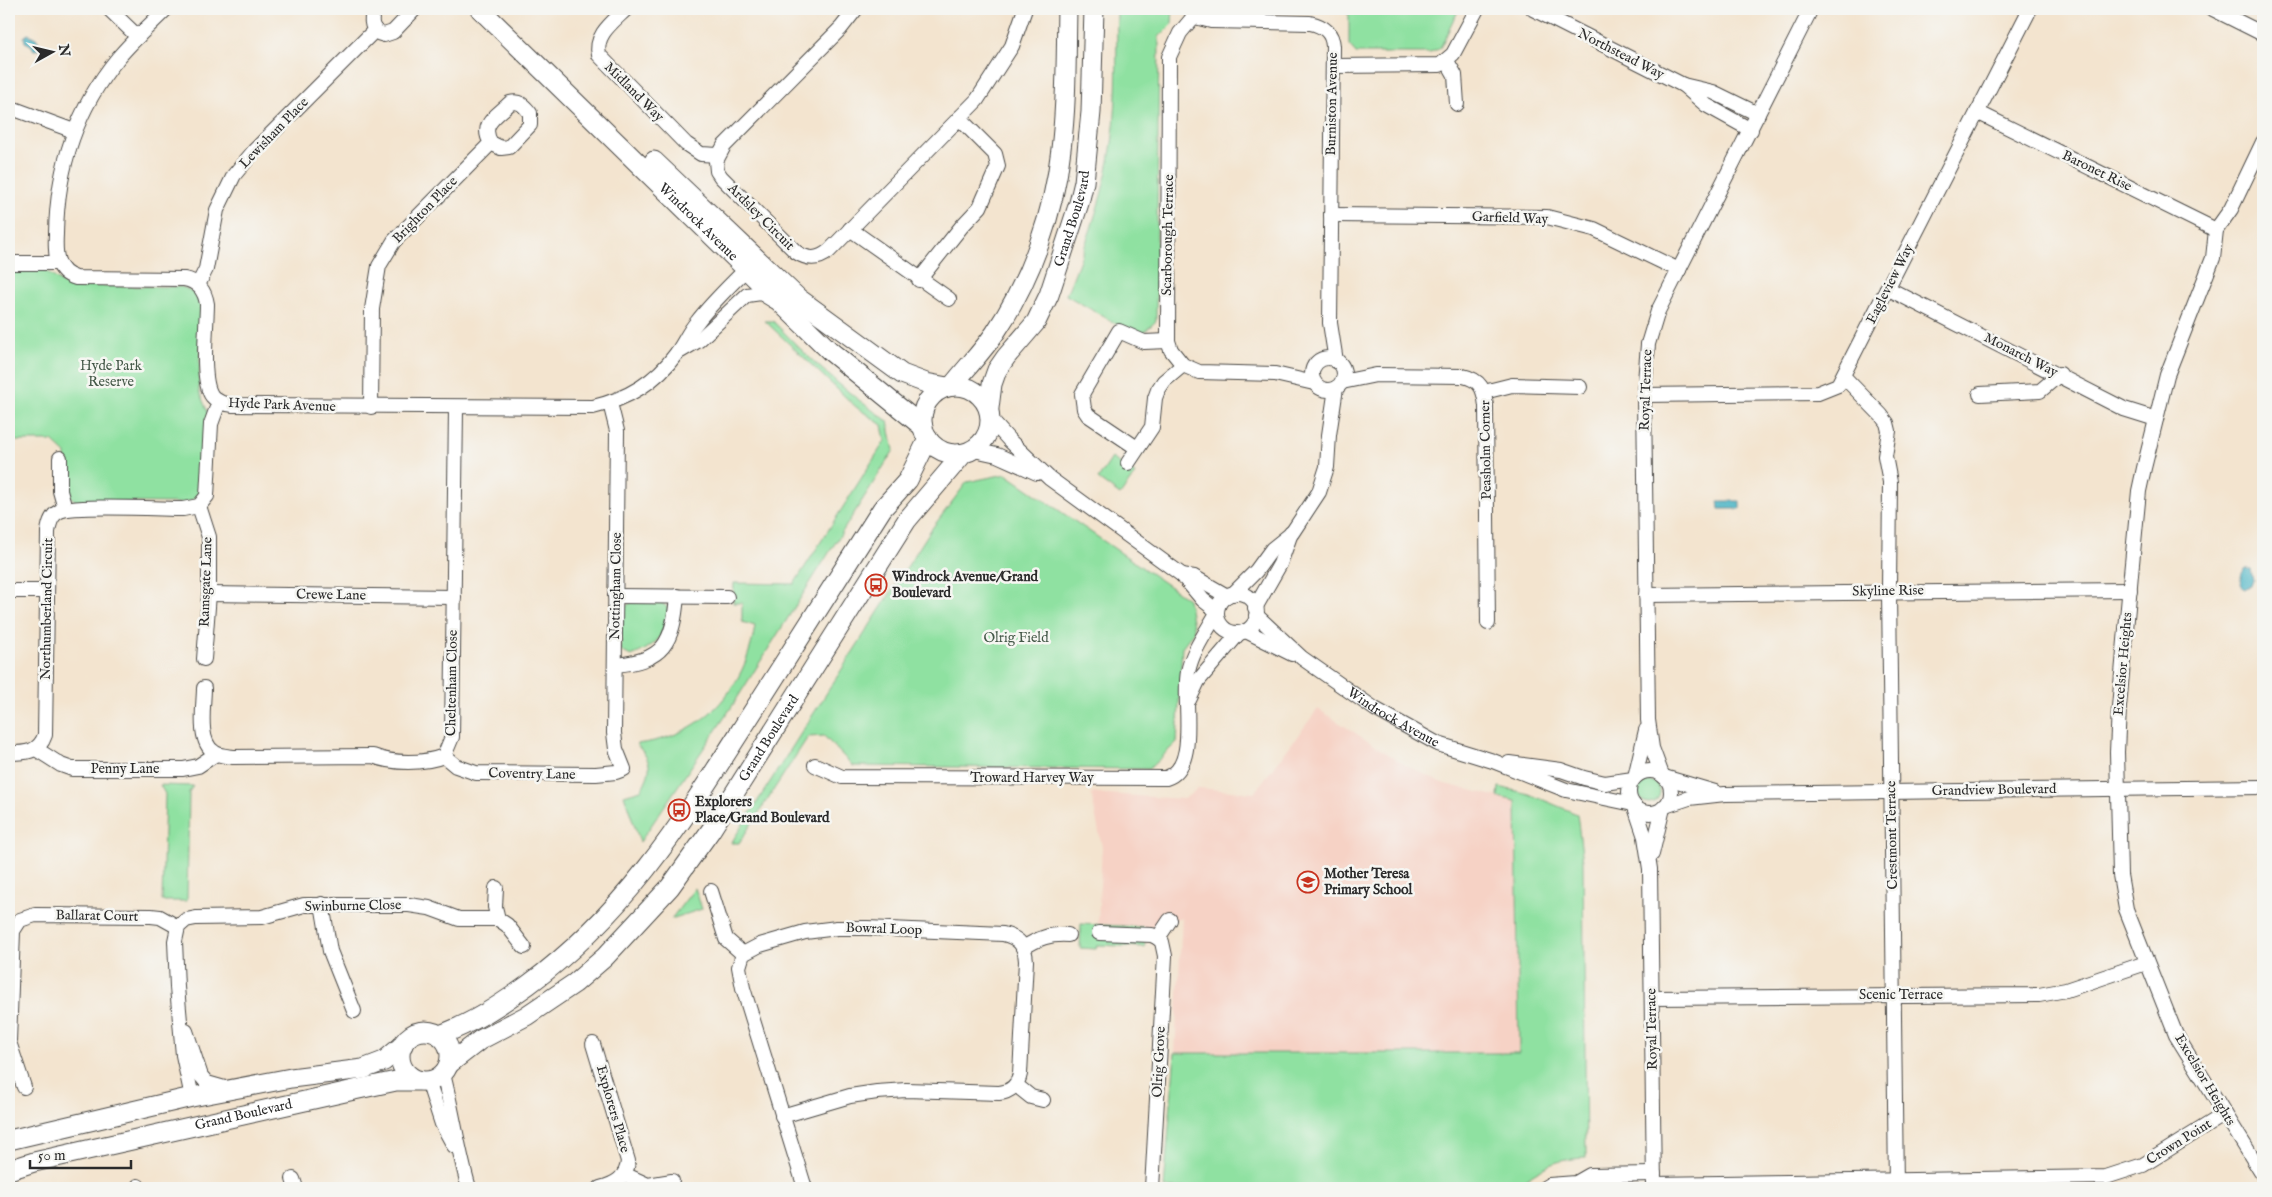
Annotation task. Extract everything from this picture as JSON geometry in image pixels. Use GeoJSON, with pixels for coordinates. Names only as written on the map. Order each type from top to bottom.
{"type":"FeatureCollection","features":[{"type":"Feature","properties":{"kind":"street"},"geometry":{"type":"LineString","coordinates":[[109,9],[138,37]]}},
{"type":"Feature","properties":{"kind":"street"},"geometry":{"type":"LineString","coordinates":[[166,9],[119,57],[98,84],[87,102],[74,131],[58,195],[56,237],[58,263],[66,274],[76,278],[184,279],[198,285]]}},
{"type":"Feature","properties":{"kind":"street"},"geometry":{"type":"LineString","coordinates":[[375,9],[371,19],[375,30],[381,34],[389,34],[415,9]]}},
{"type":"Feature","properties":{"kind":"street","name":"Windrock Avenue"},"geometry":{"type":"LineString","coordinates":[[480,9],[751,264],[902,374],[926,383],[949,386]]}},
{"type":"Feature","properties":{"kind":"street","name":"Windrock Avenue"},"geometry":{"type":"LineString","coordinates":[[496,9],[751,264],[787,309],[857,374],[925,433]]}},
{"type":"Feature","properties":{"kind":"street","name":"Midland Way"},"geometry":{"type":"LineString","coordinates":[[626,9],[602,34],[598,45],[599,55],[686,144],[701,154],[718,155]]}},
{"type":"Feature","properties":{"kind":"street"},"geometry":{"type":"LineString","coordinates":[[718,155],[724,146],[846,23],[856,9]]}},
{"type":"Feature","properties":{"kind":"street","name":"Ardsley Circuit"},"geometry":{"type":"LineString","coordinates":[[718,155],[716,166],[721,177],[801,255],[814,259],[824,255],[986,89],[1012,46],[1025,9]]}},
{"type":"Feature","properties":{"kind":"street","name":"Grand Boulevard"},"geometry":{"type":"LineString","coordinates":[[949,386],[994,334],[1008,311],[1022,284],[1046,221],[1061,151],[1065,109],[1067,9]]}},
{"type":"Feature","properties":{"kind":"street","name":"Grand Boulevard"},"geometry":{"type":"LineString","coordinates":[[990,414],[992,384],[997,370],[1006,356],[1036,322],[1049,295],[1079,203],[1085,173],[1091,112],[1094,9]]}},
{"type":"Feature","properties":{"kind":"street"},"geometry":{"type":"LineString","coordinates":[[1333,66],[1432,66],[1446,61],[1453,54],[1477,9]]}},
{"type":"Feature","properties":{"kind":"street","name":"Northstead Way"},"geometry":{"type":"LineString","coordinates":[[1533,9],[1683,85],[1712,92],[1758,114]]}},
{"type":"Feature","properties":{"kind":"street","name":"Royal Terrace"},"geometry":{"type":"LineString","coordinates":[[1663,776],[1652,748],[1648,720],[1644,396],[1646,358],[1652,327],[1811,9]]}},
{"type":"Feature","properties":{"kind":"street","name":"Eagleview Way"},"geometry":{"type":"LineString","coordinates":[[1644,396],[1818,393],[1833,389],[1844,377],[1887,288],[2030,9]]}},
{"type":"Feature","properties":{"kind":"street"},"geometry":{"type":"LineString","coordinates":[[2213,9],[2263,34]]}},
{"type":"Feature","properties":{"kind":"street","name":"Burniston Avenue"},"geometry":{"type":"LineString","coordinates":[[1192,12],[1211,21],[1318,24],[1331,36],[1333,66],[1330,323],[1339,363]]}},
{"type":"Feature","properties":{"kind":"street","name":"Scarborough Terrace"},"geometry":{"type":"LineString","coordinates":[[1168,341],[1169,57],[1192,12]]}},
{"type":"Feature","properties":{"kind":"street","name":"Lewisham Place"},"geometry":{"type":"LineString","coordinates":[[198,285],[206,269],[217,210],[234,175],[254,151],[375,30]]}},
{"type":"Feature","properties":{"kind":"street"},"geometry":{"type":"LineString","coordinates":[[1446,61],[1455,75],[1457,104]]}},
{"type":"Feature","properties":{"kind":"street","name":"Northstead Way"},"geometry":{"type":"LineString","coordinates":[[1683,85],[1706,106],[1751,130]]}},
{"type":"Feature","properties":{"kind":"street"},"geometry":{"type":"LineString","coordinates":[[9,107],[74,131]]}},
{"type":"Feature","properties":{"kind":"street","name":"Baronet Rise"},"geometry":{"type":"LineString","coordinates":[[1977,112],[2216,230]]}},
{"type":"Feature","properties":{"kind":"street"},"geometry":{"type":"LineString","coordinates":[[919,280],[962,226],[980,207],[998,166],[995,154],[959,118]]}},
{"type":"Feature","properties":{"kind":"street"},"geometry":{"type":"LineString","coordinates":[[2216,230],[2231,210],[2263,142]]}},
{"type":"Feature","properties":{"kind":"street","name":"Brighton Place"},"geometry":{"type":"LineString","coordinates":[[371,407],[372,309],[379,266],[394,241],[491,143]]}},
{"type":"Feature","properties":{"kind":"street","name":"Garfield Way"},"geometry":{"type":"LineString","coordinates":[[1331,215],[1547,217],[1594,229],[1679,270]]}},
{"type":"Feature","properties":{"kind":"street"},"geometry":{"type":"LineString","coordinates":[[850,229],[919,280],[949,299]]}},
{"type":"Feature","properties":{"kind":"street","name":"Excelsior Heights"},"geometry":{"type":"LineString","coordinates":[[2216,230],[2213,258],[2167,375],[2140,491],[2117,725],[2117,789],[2121,891],[2146,963],[2176,1035],[2263,1175]]}},
{"type":"Feature","properties":{"kind":"street"},"geometry":{"type":"LineString","coordinates":[[9,263],[58,263]]}},
{"type":"Feature","properties":{"kind":"street","name":"Hyde Park Avenue"},"geometry":{"type":"LineString","coordinates":[[677,354],[698,320],[751,264]]}},
{"type":"Feature","properties":{"kind":"street","name":"Hyde Park Avenue"},"geometry":{"type":"LineString","coordinates":[[198,285],[206,297],[207,304],[207,385],[214,398],[219,402],[233,405],[582,409],[610,403],[628,396],[644,386],[677,354],[700,340],[747,295],[761,294],[787,309]]}},
{"type":"Feature","properties":{"kind":"street","name":"Monarch Way"},"geometry":{"type":"LineString","coordinates":[[1887,288],[2060,374],[2124,409],[2156,419]]}},
{"type":"Feature","properties":{"kind":"street","name":"Burniston Avenue"},"geometry":{"type":"LineString","coordinates":[[1317,363],[1330,323]]}},
{"type":"Feature","properties":{"kind":"street"},"geometry":{"type":"LineString","coordinates":[[1137,448],[1088,415],[1084,409],[1082,394],[1119,331],[1144,342],[1168,341],[1171,350],[1183,365],[1199,372],[1275,374],[1329,386]]}},
{"type":"Feature","properties":{"kind":"street"},"geometry":{"type":"LineString","coordinates":[[1275,374],[1317,363],[1326,358],[1339,363],[1344,374],[1329,386]]}},
{"type":"Feature","properties":{"kind":"street"},"geometry":{"type":"LineString","coordinates":[[1317,363],[1312,375],[1329,386]]}},
{"type":"Feature","properties":{"kind":"street","name":"Peasholm Corner"},"geometry":{"type":"LineString","coordinates":[[1339,363],[1376,375]]}},
{"type":"Feature","properties":{"kind":"street"},"geometry":{"type":"LineString","coordinates":[[1128,463],[1152,427],[1155,398],[1158,390],[1164,380],[1183,365]]}},
{"type":"Feature","properties":{"kind":"street"},"geometry":{"type":"LineString","coordinates":[[1980,394],[2040,391],[2060,374]]}},
{"type":"Feature","properties":{"kind":"street","name":"Peasholm Corner"},"geometry":{"type":"LineString","coordinates":[[1329,386],[1376,375],[1463,376],[1477,381],[1484,392],[1488,623]]}},
{"type":"Feature","properties":{"kind":"street","name":"Crestmont Terrace"},"geometry":{"type":"LineString","coordinates":[[1844,377],[1881,415],[1887,423],[1889,431],[1885,456],[1890,482],[1889,591],[1896,1185]]}},
{"type":"Feature","properties":{"kind":"street"},"geometry":{"type":"LineString","coordinates":[[1049,478],[997,455],[943,452],[934,447],[925,433],[922,417],[930,398],[949,386],[963,386],[974,390],[983,398],[990,414],[1008,440],[1049,478],[1182,574],[1203,600],[1217,612]]}},
{"type":"Feature","properties":{"kind":"street"},"geometry":{"type":"LineString","coordinates":[[1292,533],[1272,550],[1256,571],[1219,605],[1217,612],[1221,626],[1226,630],[1242,632],[1251,627],[1256,611],[1280,564],[1292,533],[1313,503],[1324,479],[1327,467],[1329,435],[1329,386]]}},
{"type":"Feature","properties":{"kind":"street"},"geometry":{"type":"LineString","coordinates":[[1484,392],[1512,386],[1580,386]]}},
{"type":"Feature","properties":{"kind":"street"},"geometry":{"type":"LineString","coordinates":[[60,458],[60,491],[65,509],[183,510],[199,506],[207,496],[211,424],[219,402]]}},
{"type":"Feature","properties":{"kind":"street","name":"Nottingham Close"},"geometry":{"type":"LineString","coordinates":[[610,403],[617,431],[614,733],[616,749],[624,769]]}},
{"type":"Feature","properties":{"kind":"street","name":"Cheltenham Close"},"geometry":{"type":"LineString","coordinates":[[216,754],[233,757],[373,756],[385,761],[432,761],[444,756],[452,736],[456,408]]}},
{"type":"Feature","properties":{"kind":"street"},"geometry":{"type":"LineString","coordinates":[[968,452],[986,437],[990,414]]}},
{"type":"Feature","properties":{"kind":"street","name":"Grand Boulevard"},"geometry":{"type":"LineString","coordinates":[[440,1035],[484,1016],[548,970],[582,941],[641,877],[670,840],[705,788],[882,509],[908,480],[925,433]]}},
{"type":"Feature","properties":{"kind":"street","name":"Grand Boulevard"},"geometry":{"type":"LineString","coordinates":[[9,1170],[34,1162],[220,1120],[436,1075],[480,1040],[526,1016],[575,983],[605,957],[670,887],[711,830],[908,520],[968,452]]}},
{"type":"Feature","properties":{"kind":"street","name":"Ramsgate Lane"},"geometry":{"type":"LineString","coordinates":[[199,506],[209,537],[209,594],[204,660]]}},
{"type":"Feature","properties":{"kind":"street","name":"Northumberland Circuit"},"geometry":{"type":"LineString","coordinates":[[36,749],[45,735],[49,523],[53,516],[65,509]]}},
{"type":"Feature","properties":{"kind":"street"},"geometry":{"type":"LineString","coordinates":[[1182,574],[1194,577],[1230,595],[1239,594],[1249,598],[1256,611]]}},
{"type":"Feature","properties":{"kind":"street","name":"Skyline Rise"},"geometry":{"type":"LineString","coordinates":[[1646,595],[2130,590]]}},
{"type":"Feature","properties":{"kind":"street"},"geometry":{"type":"LineString","coordinates":[[9,591],[47,591]]}},
{"type":"Feature","properties":{"kind":"street","name":"Crewe Lane"},"geometry":{"type":"LineString","coordinates":[[209,594],[454,597]]}},
{"type":"Feature","properties":{"kind":"street"},"geometry":{"type":"LineString","coordinates":[[615,596],[727,597]]}},
{"type":"Feature","properties":{"kind":"street"},"geometry":{"type":"LineString","coordinates":[[615,665],[636,663],[649,659],[659,652],[668,640],[673,627],[677,596]]}},
{"type":"Feature","properties":{"kind":"street","name":"Windrock Avenue"},"geometry":{"type":"LineString","coordinates":[[1256,611],[1302,658],[1375,709],[1410,730],[1438,744],[1493,761],[1566,790],[1634,806]]}},
{"type":"Feature","properties":{"kind":"street","name":"Troward Harvey Way"},"geometry":{"type":"LineString","coordinates":[[815,765],[842,777],[1166,778],[1174,776],[1181,768],[1185,758],[1189,700],[1187,683],[1190,662],[1217,612]]}},
{"type":"Feature","properties":{"kind":"street","name":"Windrock Avenue"},"geometry":{"type":"LineString","coordinates":[[1242,632],[1302,658]]}},
{"type":"Feature","properties":{"kind":"street","name":"Troward Harvey Way"},"geometry":{"type":"LineString","coordinates":[[1189,700],[1198,681],[1242,632]]}},
{"type":"Feature","properties":{"kind":"street"},"geometry":{"type":"LineString","coordinates":[[204,688],[204,733],[209,748],[216,754]]}},
{"type":"Feature","properties":{"kind":"street","name":"Royal Terrace"},"geometry":{"type":"LineString","coordinates":[[1634,778],[1648,720]]}},
{"type":"Feature","properties":{"kind":"street"},"geometry":{"type":"LineString","coordinates":[[9,753],[24,753],[36,749]]}},
{"type":"Feature","properties":{"kind":"street","name":"Penny Lane"},"geometry":{"type":"LineString","coordinates":[[36,749],[61,765],[72,769],[183,769],[198,766],[216,754]]}},
{"type":"Feature","properties":{"kind":"street","name":"Coventry Lane"},"geometry":{"type":"LineString","coordinates":[[444,756],[456,766],[476,773],[596,774],[616,772],[624,769]]}},
{"type":"Feature","properties":{"kind":"street","name":"Windrock Avenue"},"geometry":{"type":"LineString","coordinates":[[1493,761],[1543,766],[1605,783],[1634,778]]}},
{"type":"Feature","properties":{"kind":"street"},"geometry":{"type":"LineString","coordinates":[[1651,771],[1663,776],[1670,788],[1668,800],[1664,807],[1652,812],[1640,810],[1634,806],[1629,792],[1634,778],[1651,771]]}},
{"type":"Feature","properties":{"kind":"street","name":"Grandview Boulevard"},"geometry":{"type":"LineString","coordinates":[[1663,776],[1725,794]]}},
{"type":"Feature","properties":{"kind":"street","name":"Grandview Boulevard"},"geometry":{"type":"LineString","coordinates":[[1664,807],[1689,798],[1725,794],[2263,787]]}},
{"type":"Feature","properties":{"kind":"street","name":"Royal Terrace"},"geometry":{"type":"LineString","coordinates":[[1634,806],[1646,837],[1650,869],[1654,1182]]}},
{"type":"Feature","properties":{"kind":"street","name":"Royal Terrace"},"geometry":{"type":"LineString","coordinates":[[1650,869],[1654,839],[1664,807]]}},
{"type":"Feature","properties":{"kind":"street"},"geometry":{"type":"LineString","coordinates":[[496,888],[495,907],[498,918],[507,925],[524,947]]}},
{"type":"Feature","properties":{"kind":"street"},"geometry":{"type":"LineString","coordinates":[[710,891],[726,940],[731,946],[744,954],[740,960],[740,976],[805,1188]]}},
{"type":"Feature","properties":{"kind":"street"},"geometry":{"type":"LineString","coordinates":[[322,904],[330,951],[336,971],[346,989],[354,1012]]}},
{"type":"Feature","properties":{"kind":"street","name":"Swinburne Close"},"geometry":{"type":"LineString","coordinates":[[178,927],[186,920],[196,918],[262,917],[304,905],[322,904],[409,905],[429,908],[459,919],[498,918]]}},
{"type":"Feature","properties":{"kind":"street","name":"Ballarat Court"},"geometry":{"type":"LineString","coordinates":[[24,1087],[9,1042],[12,923],[35,915],[151,916],[160,917],[178,927]]}},
{"type":"Feature","properties":{"kind":"street"},"geometry":{"type":"LineString","coordinates":[[1100,933],[1152,935],[1158,938],[1170,920]]}},
{"type":"Feature","properties":{"kind":"street"},"geometry":{"type":"LineString","coordinates":[[178,927],[175,961],[183,1055],[192,1097],[204,1110],[220,1120]]}},
{"type":"Feature","properties":{"kind":"street","name":"Bowral Loop"},"geometry":{"type":"LineString","coordinates":[[744,954],[760,945],[804,932],[837,928],[1003,934],[1015,937],[1023,948]]}},
{"type":"Feature","properties":{"kind":"street"},"geometry":{"type":"LineString","coordinates":[[782,1116],[863,1093],[906,1090],[999,1093],[1008,1091],[1016,1085],[1020,1074],[1026,961],[1023,948],[1037,939],[1051,934],[1068,935]]}},
{"type":"Feature","properties":{"kind":"street","name":"Olrig Grove"},"geometry":{"type":"LineString","coordinates":[[1152,1188],[1165,956],[1162,942],[1158,938]]}},
{"type":"Feature","properties":{"kind":"street","name":"Scenic Terrace"},"geometry":{"type":"LineString","coordinates":[[1652,998],[2054,993],[2146,963]]}},
{"type":"Feature","properties":{"kind":"street"},"geometry":{"type":"LineString","coordinates":[[180,1016],[201,1076],[207,1083],[230,1090]]}},
{"type":"Feature","properties":{"kind":"street"},"geometry":{"type":"LineString","coordinates":[[419,1031],[434,1032],[440,1035],[450,1048],[436,1075],[408,1074],[403,1068],[401,1060],[403,1045],[412,1034],[419,1031]]}},
{"type":"Feature","properties":{"kind":"street","name":"Explorers Place"},"geometry":{"type":"LineString","coordinates":[[593,1044],[626,1151],[627,1169],[624,1174]]}},
{"type":"Feature","properties":{"kind":"street","name":"Grand Boulevard"},"geometry":{"type":"LineString","coordinates":[[9,1140],[192,1097],[290,1078],[363,1069],[384,1061],[403,1045]]}},
{"type":"Feature","properties":{"kind":"street"},"geometry":{"type":"LineString","coordinates":[[436,1075],[453,1112],[458,1153],[469,1188]]}},
{"type":"Feature","properties":{"kind":"street"},"geometry":{"type":"LineString","coordinates":[[1016,1085],[1031,1097],[1043,1100]]}},
{"type":"Feature","properties":{"kind":"street","name":"Crown Point"},"geometry":{"type":"LineString","coordinates":[[1544,1188],[1550,1185],[1580,1186],[1590,1175],[1654,1182],[1896,1185],[2106,1177],[2142,1166],[2224,1114]]}},
{"type":"Feature","properties":{"kind":"street"},"geometry":{"type":"LineString","coordinates":[[600,1188],[618,1181],[624,1174],[648,1185],[672,1181]]}},
{"type":"Feature","properties":{"kind":"shaded area","name":"Mother Teresa Primary School"},"geometry":{"type":"Polygon","coordinates":[[[1318,709],[1405,765],[1445,784],[1516,801],[1519,1053],[1175,1053],[1182,917],[1152,927],[1098,924],[1102,847],[1091,793],[1184,799],[1199,788],[1254,793],[1318,709]]]}},
{"type":"Feature","properties":{"kind":"green space"},"geometry":{"type":"Polygon","coordinates":[[[1117,9],[1173,9],[1172,24],[1159,37],[1156,321],[1139,337],[1066,295],[1091,229],[1109,161],[1116,104],[1117,9]]]}},
{"type":"Feature","properties":{"kind":"green space"},"geometry":{"type":"Polygon","coordinates":[[[1342,9],[1459,9],[1440,48],[1430,53],[1356,53],[1349,45],[1349,15],[1342,9]]]}},
{"type":"Feature","properties":{"kind":"green space","name":"Hyde Park Reserve"},"geometry":{"type":"Polygon","coordinates":[[[43,269],[65,285],[182,287],[197,296],[201,307],[199,391],[208,413],[202,489],[194,499],[182,503],[78,502],[72,498],[66,488],[66,454],[52,441],[9,441],[9,270],[43,269]]]}},
{"type":"Feature","properties":{"kind":"green space"},"geometry":{"type":"Polygon","coordinates":[[[765,321],[773,321],[828,374],[888,421],[894,450],[731,708],[640,842],[624,795],[641,790],[648,776],[648,760],[636,744],[660,740],[681,732],[700,721],[716,707],[730,690],[741,671],[750,649],[755,626],[742,622],[742,603],[733,603],[734,583],[794,584],[885,441],[882,425],[856,407],[765,321]]]}},
{"type":"Feature","properties":{"kind":"green space"},"geometry":{"type":"Polygon","coordinates":[[[1112,458],[1135,474],[1120,495],[1098,479],[1112,458]]]}},
{"type":"Feature","properties":{"kind":"green space","name":"Olrig Field"},"geometry":{"type":"Polygon","coordinates":[[[1006,474],[1188,599],[1194,631],[1182,647],[1177,742],[1149,769],[853,766],[824,736],[808,737],[739,843],[731,843],[930,531],[967,482],[1006,474]]]}},
{"type":"Feature","properties":{"kind":"green space"},"geometry":{"type":"Polygon","coordinates":[[[633,601],[660,601],[668,608],[668,617],[663,632],[654,644],[631,656],[621,651],[622,609],[633,601]]]}},
{"type":"Feature","properties":{"kind":"green space"},"geometry":{"type":"Polygon","coordinates":[[[1649,781],[1657,784],[1660,792],[1657,800],[1649,803],[1641,800],[1638,792],[1641,784],[1649,781]]]}},
{"type":"Feature","properties":{"kind":"green space"},"geometry":{"type":"Polygon","coordinates":[[[160,785],[193,786],[189,792],[187,901],[162,901],[165,794],[160,785]]]}},
{"type":"Feature","properties":{"kind":"green space"},"geometry":{"type":"Polygon","coordinates":[[[1499,787],[1529,794],[1577,814],[1583,862],[1586,1158],[1554,1163],[1511,1188],[1164,1188],[1175,1053],[1519,1053],[1516,801],[1498,797],[1499,787]]]}},
{"type":"Feature","properties":{"kind":"green space"},"geometry":{"type":"Polygon","coordinates":[[[695,888],[702,909],[671,919],[695,888]]]}},
{"type":"Feature","properties":{"kind":"green space"},"geometry":{"type":"Polygon","coordinates":[[[1081,924],[1144,927],[1145,947],[1097,945],[1096,949],[1080,948],[1081,924]]]}},
{"type":"Feature","properties":{"kind":"water"},"geometry":{"type":"Polygon","coordinates":[[[28,34],[36,38],[41,46],[40,49],[34,50],[31,45],[25,42],[24,37],[28,34]]]}},
{"type":"Feature","properties":{"kind":"water"},"geometry":{"type":"Polygon","coordinates":[[[1718,501],[1740,501],[1740,509],[1719,509],[1718,501]]]}},
{"type":"Feature","properties":{"kind":"water"},"geometry":{"type":"Polygon","coordinates":[[[2246,568],[2251,570],[2253,580],[2251,586],[2244,589],[2241,584],[2241,578],[2246,568]]]}},
{"type":"Feature","properties":{"kind":"place","name":"Windrock Avenue/Grand Boulevard"},"geometry":{"type":"Point","coordinates":[876,585]}},
{"type":"Feature","properties":{"kind":"place","name":"Explorers Place/Grand Boulevard"},"geometry":{"type":"Point","coordinates":[679,810]}},
{"type":"Feature","properties":{"kind":"place","name":"Mother Teresa Primary School"},"geometry":{"type":"Point","coordinates":[1308,882]}}]}
